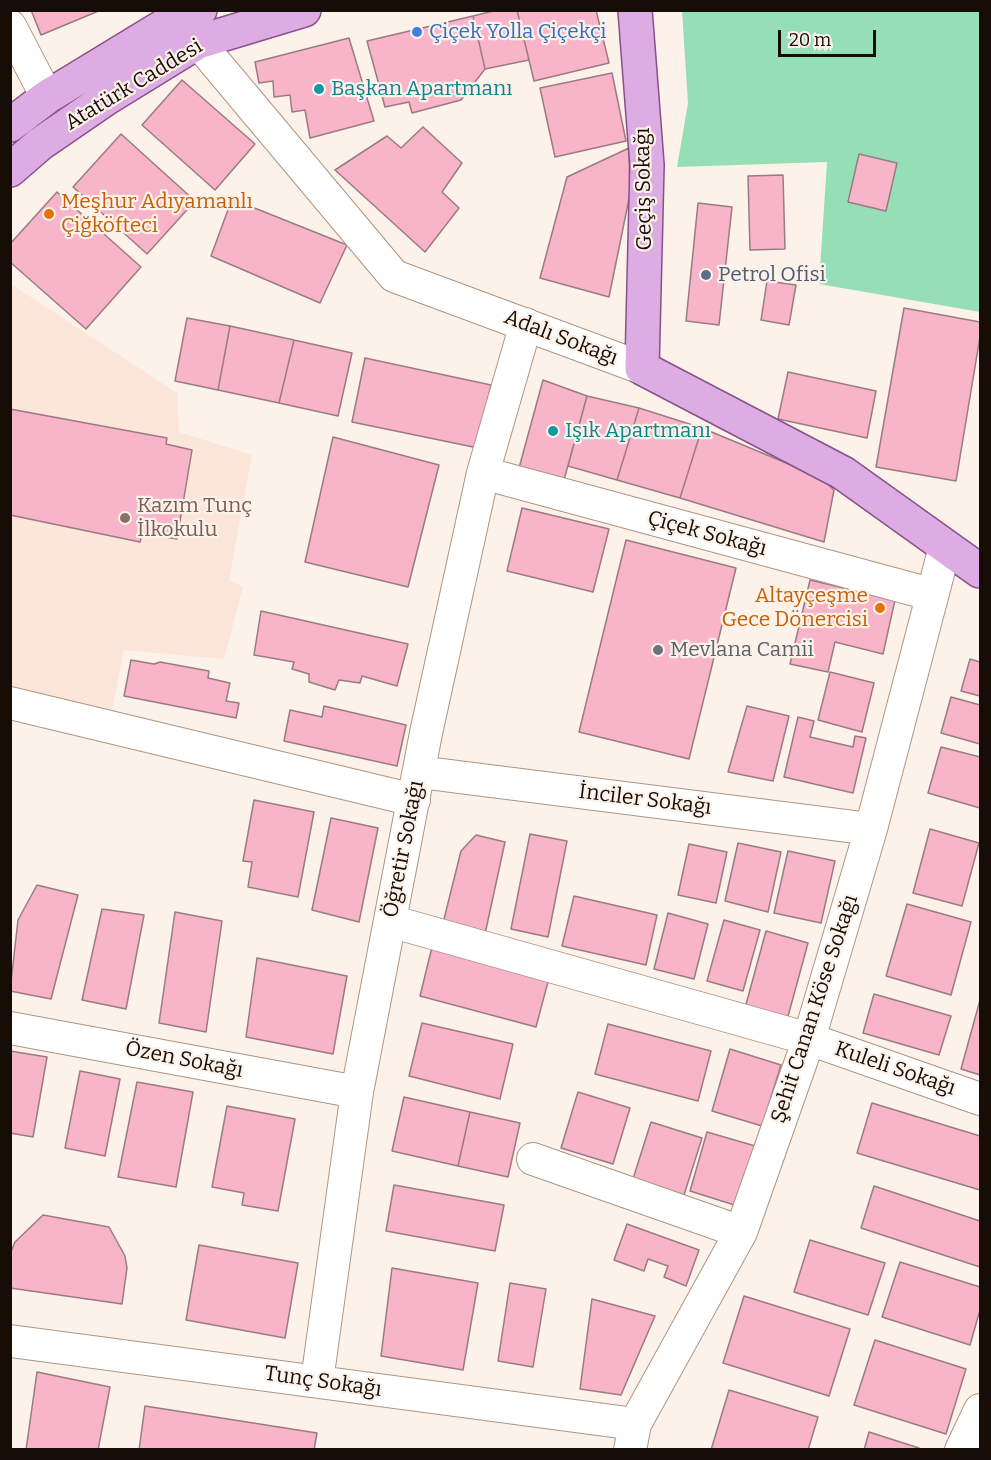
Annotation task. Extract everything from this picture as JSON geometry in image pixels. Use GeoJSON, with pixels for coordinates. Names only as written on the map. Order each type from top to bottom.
{"type":"FeatureCollection","features":[{"type":"Feature","properties":{"kind":"main road","name":"Atatürk Caddesi"},"geometry":{"type":"LineString","coordinates":[[10,125],[47,97],[189,20],[304,10]]}},
{"type":"Feature","properties":{"kind":"main road","name":"Geçiş Sokağı"},"geometry":{"type":"LineString","coordinates":[[635,10],[647,165],[642,368]]}},
{"type":"Feature","properties":{"kind":"main road","name":"Atatürk Caddesi"},"geometry":{"type":"LineString","coordinates":[[10,170],[40,144],[88,111],[189,20]]}},
{"type":"Feature","properties":{"kind":"main road","name":"Adalı Sokağı"},"geometry":{"type":"LineString","coordinates":[[642,368],[843,473],[981,571]]}},
{"type":"Feature","properties":{"kind":"street","name":"Adalı Sokağı"},"geometry":{"type":"LineString","coordinates":[[189,20],[394,276],[642,368]]}},
{"type":"Feature","properties":{"kind":"street"},"geometry":{"type":"LineString","coordinates":[[10,26],[47,97]]}},
{"type":"Feature","properties":{"kind":"street","name":"Öğretir Sokağı"},"geometry":{"type":"LineString","coordinates":[[317,1381],[357,1092],[390,921],[483,473],[526,324]]}},
{"type":"Feature","properties":{"kind":"street","name":"Çiçek Sokağı"},"geometry":{"type":"LineString","coordinates":[[483,473],[930,594]]}},
{"type":"Feature","properties":{"kind":"street","name":"Şehit Canan Köse Sokağı"},"geometry":{"type":"LineString","coordinates":[[633,1437],[741,1232],[809,1039],[871,829],[930,594],[945,547]]}},
{"type":"Feature","properties":{"kind":"street","name":"İnciler Sokağı"},"geometry":{"type":"LineString","coordinates":[[10,704],[417,786],[871,829]]}},
{"type":"Feature","properties":{"kind":"street","name":"Kuleli Sokağı"},"geometry":{"type":"LineString","coordinates":[[390,921],[809,1039],[981,1099]]}},
{"type":"Feature","properties":{"kind":"street","name":"Özen Sokağı"},"geometry":{"type":"LineString","coordinates":[[10,1028],[357,1092]]}},
{"type":"Feature","properties":{"kind":"street"},"geometry":{"type":"LineString","coordinates":[[532,1159],[741,1232]]}},
{"type":"Feature","properties":{"kind":"street","name":"Tunç Sokağı"},"geometry":{"type":"LineString","coordinates":[[10,1341],[317,1381],[633,1437]]}},
{"type":"Feature","properties":{"kind":"street"},"geometry":{"type":"LineString","coordinates":[[961,1449],[981,1410]]}},
{"type":"Feature","properties":{"kind":"shaded area","name":"Kazım Tunç İlkokulu"},"geometry":{"type":"Polygon","coordinates":[[[11,284],[177,393],[179,432],[252,455],[229,580],[243,587],[224,659],[124,650],[110,719],[11,694],[11,284]]]}},
{"type":"Feature","properties":{"kind":"green space"},"geometry":{"type":"Polygon","coordinates":[[[682,11],[980,11],[980,312],[819,284],[827,162],[677,167],[688,103],[682,11]]]}},
{"type":"Feature","properties":{"kind":"building"},"geometry":{"type":"Polygon","coordinates":[[[31,10],[101,10],[41,35],[31,10]]]}},
{"type":"Feature","properties":{"kind":"building"},"geometry":{"type":"Polygon","coordinates":[[[497,10],[517,10],[529,60],[485,69],[473,16],[497,10]]]}},
{"type":"Feature","properties":{"kind":"building"},"geometry":{"type":"Polygon","coordinates":[[[517,10],[596,10],[609,63],[534,81],[517,10]]]}},
{"type":"Feature","properties":{"kind":"building"},"geometry":{"type":"Polygon","coordinates":[[[473,16],[485,69],[461,100],[412,113],[409,102],[385,107],[367,41],[473,16]]]}},
{"type":"Feature","properties":{"kind":"building","name":"Başkan Apartmanı"},"geometry":{"type":"Polygon","coordinates":[[[349,38],[374,121],[310,138],[305,110],[292,112],[290,95],[274,97],[273,81],[259,83],[255,62],[349,38]]]}},
{"type":"Feature","properties":{"kind":"building"},"geometry":{"type":"Polygon","coordinates":[[[612,73],[626,141],[555,157],[540,88],[612,73]]]}},
{"type":"Feature","properties":{"kind":"building"},"geometry":{"type":"Polygon","coordinates":[[[182,80],[255,144],[215,190],[142,125],[182,80]]]}},
{"type":"Feature","properties":{"kind":"building"},"geometry":{"type":"Polygon","coordinates":[[[423,127],[462,163],[442,192],[459,208],[425,252],[335,170],[387,136],[401,148],[423,127]]]}},
{"type":"Feature","properties":{"kind":"building"},"geometry":{"type":"Polygon","coordinates":[[[121,134],[195,201],[147,254],[73,187],[121,134]]]}},
{"type":"Feature","properties":{"kind":"building"},"geometry":{"type":"Polygon","coordinates":[[[629,148],[630,194],[609,297],[540,278],[567,177],[629,148]]]}},
{"type":"Feature","properties":{"kind":"building"},"geometry":{"type":"Polygon","coordinates":[[[859,154],[897,163],[886,211],[848,202],[859,154]]]}},
{"type":"Feature","properties":{"kind":"building"},"geometry":{"type":"Polygon","coordinates":[[[783,175],[785,249],[750,250],[748,176],[783,175]]]}},
{"type":"Feature","properties":{"kind":"building"},"geometry":{"type":"Polygon","coordinates":[[[57,192],[141,267],[86,329],[10,262],[10,244],[57,192]]]}},
{"type":"Feature","properties":{"kind":"building"},"geometry":{"type":"Polygon","coordinates":[[[232,199],[347,245],[320,303],[211,256],[232,199]]]}},
{"type":"Feature","properties":{"kind":"building"},"geometry":{"type":"Polygon","coordinates":[[[698,203],[732,207],[719,325],[686,321],[698,203]]]}},
{"type":"Feature","properties":{"kind":"building"},"geometry":{"type":"Polygon","coordinates":[[[767,281],[796,285],[789,325],[761,320],[767,281]]]}},
{"type":"Feature","properties":{"kind":"building"},"geometry":{"type":"Polygon","coordinates":[[[904,308],[980,322],[980,337],[956,481],[876,467],[904,308]]]}},
{"type":"Feature","properties":{"kind":"building"},"geometry":{"type":"Polygon","coordinates":[[[187,318],[230,326],[218,390],[175,381],[187,318]]]}},
{"type":"Feature","properties":{"kind":"building"},"geometry":{"type":"Polygon","coordinates":[[[230,326],[294,340],[279,403],[218,390],[230,326]]]}},
{"type":"Feature","properties":{"kind":"building"},"geometry":{"type":"Polygon","coordinates":[[[294,340],[352,353],[338,416],[279,403],[294,340]]]}},
{"type":"Feature","properties":{"kind":"building"},"geometry":{"type":"Polygon","coordinates":[[[365,358],[491,385],[478,448],[352,422],[365,358]]]}},
{"type":"Feature","properties":{"kind":"building"},"geometry":{"type":"Polygon","coordinates":[[[788,372],[876,391],[867,438],[778,419],[788,372]]]}},
{"type":"Feature","properties":{"kind":"building","name":"Işık Apartmanı"},"geometry":{"type":"Polygon","coordinates":[[[543,380],[587,396],[564,480],[519,468],[543,380]]]}},
{"type":"Feature","properties":{"kind":"building"},"geometry":{"type":"Polygon","coordinates":[[[587,396],[639,408],[617,480],[568,466],[587,396]]]}},
{"type":"Feature","properties":{"kind":"building"},"geometry":{"type":"Polygon","coordinates":[[[639,408],[702,428],[680,498],[617,480],[639,408]]]}},
{"type":"Feature","properties":{"kind":"building"},"geometry":{"type":"Polygon","coordinates":[[[10,409],[167,438],[166,444],[192,450],[177,539],[142,533],[140,542],[10,515],[10,409]]]}},
{"type":"Feature","properties":{"kind":"building"},"geometry":{"type":"Polygon","coordinates":[[[702,428],[820,477],[834,490],[824,542],[680,498],[702,428]]]}},
{"type":"Feature","properties":{"kind":"building"},"geometry":{"type":"Polygon","coordinates":[[[333,437],[439,465],[408,587],[305,562],[333,437]]]}},
{"type":"Feature","properties":{"kind":"building"},"geometry":{"type":"Polygon","coordinates":[[[522,508],[609,529],[593,592],[507,571],[522,508]]]}},
{"type":"Feature","properties":{"kind":"building","name":"Mevlana Camii"},"geometry":{"type":"Polygon","coordinates":[[[626,540],[736,568],[689,759],[579,732],[626,540]]]}},
{"type":"Feature","properties":{"kind":"building"},"geometry":{"type":"Polygon","coordinates":[[[810,580],[895,600],[883,654],[835,642],[828,672],[790,664],[810,580]]]}},
{"type":"Feature","properties":{"kind":"building"},"geometry":{"type":"Polygon","coordinates":[[[261,611],[408,644],[397,686],[362,676],[360,683],[339,680],[335,690],[309,682],[309,674],[292,669],[294,662],[254,655],[261,611]]]}},
{"type":"Feature","properties":{"kind":"building"},"geometry":{"type":"Polygon","coordinates":[[[970,659],[980,662],[980,696],[961,691],[970,659]]]}},
{"type":"Feature","properties":{"kind":"building"},"geometry":{"type":"Polygon","coordinates":[[[131,660],[154,664],[160,662],[209,671],[208,678],[230,683],[226,701],[239,703],[236,718],[124,696],[131,660]]]}},
{"type":"Feature","properties":{"kind":"building"},"geometry":{"type":"Polygon","coordinates":[[[830,672],[874,683],[862,732],[818,720],[830,672]]]}},
{"type":"Feature","properties":{"kind":"building"},"geometry":{"type":"Polygon","coordinates":[[[951,697],[980,705],[980,744],[941,733],[951,697]]]}},
{"type":"Feature","properties":{"kind":"building"},"geometry":{"type":"Polygon","coordinates":[[[324,706],[406,725],[397,766],[284,741],[290,710],[322,717],[324,706]]]}},
{"type":"Feature","properties":{"kind":"building"},"geometry":{"type":"Polygon","coordinates":[[[747,706],[789,716],[773,781],[728,772],[747,706]]]}},
{"type":"Feature","properties":{"kind":"building"},"geometry":{"type":"Polygon","coordinates":[[[798,717],[814,721],[810,737],[853,747],[855,736],[866,738],[853,793],[784,777],[798,717]]]}},
{"type":"Feature","properties":{"kind":"building"},"geometry":{"type":"Polygon","coordinates":[[[941,747],[980,757],[980,808],[928,793],[941,747]]]}},
{"type":"Feature","properties":{"kind":"building"},"geometry":{"type":"Polygon","coordinates":[[[254,800],[314,812],[298,897],[248,887],[252,862],[243,861],[254,800]]]}},
{"type":"Feature","properties":{"kind":"building"},"geometry":{"type":"Polygon","coordinates":[[[331,818],[378,828],[359,922],[312,910],[331,818]]]}},
{"type":"Feature","properties":{"kind":"building"},"geometry":{"type":"Polygon","coordinates":[[[930,829],[979,843],[962,906],[913,893],[930,829]]]}},
{"type":"Feature","properties":{"kind":"building"},"geometry":{"type":"Polygon","coordinates":[[[530,834],[567,841],[548,937],[511,929],[530,834]]]}},
{"type":"Feature","properties":{"kind":"building"},"geometry":{"type":"Polygon","coordinates":[[[476,835],[505,842],[485,934],[442,927],[461,851],[476,835]]]}},
{"type":"Feature","properties":{"kind":"building"},"geometry":{"type":"Polygon","coordinates":[[[738,843],[781,852],[768,912],[725,901],[738,843]]]}},
{"type":"Feature","properties":{"kind":"building"},"geometry":{"type":"Polygon","coordinates":[[[689,844],[727,852],[716,903],[678,895],[689,844]]]}},
{"type":"Feature","properties":{"kind":"building"},"geometry":{"type":"Polygon","coordinates":[[[788,851],[835,861],[821,923],[774,913],[788,851]]]}},
{"type":"Feature","properties":{"kind":"building"},"geometry":{"type":"Polygon","coordinates":[[[37,885],[78,895],[51,999],[10,991],[18,920],[37,885]]]}},
{"type":"Feature","properties":{"kind":"building"},"geometry":{"type":"Polygon","coordinates":[[[574,896],[657,915],[646,965],[562,946],[574,896]]]}},
{"type":"Feature","properties":{"kind":"building"},"geometry":{"type":"Polygon","coordinates":[[[907,904],[971,922],[951,995],[886,976],[907,904]]]}},
{"type":"Feature","properties":{"kind":"building"},"geometry":{"type":"Polygon","coordinates":[[[102,909],[144,915],[126,1009],[82,1000],[102,909]]]}},
{"type":"Feature","properties":{"kind":"building"},"geometry":{"type":"Polygon","coordinates":[[[175,912],[222,921],[206,1032],[159,1023],[175,912]]]}},
{"type":"Feature","properties":{"kind":"building"},"geometry":{"type":"Polygon","coordinates":[[[668,913],[708,924],[694,979],[654,969],[668,913]]]}},
{"type":"Feature","properties":{"kind":"building"},"geometry":{"type":"Polygon","coordinates":[[[724,920],[760,930],[743,991],[707,981],[724,920]]]}},
{"type":"Feature","properties":{"kind":"building"},"geometry":{"type":"Polygon","coordinates":[[[766,931],[808,943],[787,1020],[745,1008],[766,931]]]}},
{"type":"Feature","properties":{"kind":"building"},"geometry":{"type":"Polygon","coordinates":[[[432,947],[549,978],[536,1027],[420,996],[432,947]]]}},
{"type":"Feature","properties":{"kind":"building"},"geometry":{"type":"Polygon","coordinates":[[[257,958],[347,976],[333,1054],[246,1037],[257,958]]]}},
{"type":"Feature","properties":{"kind":"building"},"geometry":{"type":"Polygon","coordinates":[[[874,994],[951,1016],[939,1055],[863,1033],[874,994]]]}},
{"type":"Feature","properties":{"kind":"building"},"geometry":{"type":"Polygon","coordinates":[[[980,1000],[980,1075],[961,1069],[980,1000]]]}},
{"type":"Feature","properties":{"kind":"building"},"geometry":{"type":"Polygon","coordinates":[[[422,1023],[513,1044],[500,1099],[409,1076],[422,1023]]]}},
{"type":"Feature","properties":{"kind":"building"},"geometry":{"type":"Polygon","coordinates":[[[608,1024],[711,1051],[698,1101],[595,1074],[608,1024]]]}},
{"type":"Feature","properties":{"kind":"building"},"geometry":{"type":"Polygon","coordinates":[[[730,1049],[781,1065],[762,1126],[712,1111],[730,1049]]]}},
{"type":"Feature","properties":{"kind":"building"},"geometry":{"type":"Polygon","coordinates":[[[10,1051],[47,1057],[33,1137],[10,1133],[10,1051]]]}},
{"type":"Feature","properties":{"kind":"building"},"geometry":{"type":"Polygon","coordinates":[[[80,1071],[120,1079],[105,1156],[65,1148],[80,1071]]]}},
{"type":"Feature","properties":{"kind":"building"},"geometry":{"type":"Polygon","coordinates":[[[137,1082],[193,1092],[176,1187],[118,1177],[137,1082]]]}},
{"type":"Feature","properties":{"kind":"building"},"geometry":{"type":"Polygon","coordinates":[[[578,1092],[630,1108],[613,1164],[561,1148],[578,1092]]]}},
{"type":"Feature","properties":{"kind":"building"},"geometry":{"type":"Polygon","coordinates":[[[404,1097],[470,1112],[458,1166],[392,1151],[404,1097]]]}},
{"type":"Feature","properties":{"kind":"building"},"geometry":{"type":"Polygon","coordinates":[[[872,1103],[980,1136],[980,1190],[857,1153],[872,1103]]]}},
{"type":"Feature","properties":{"kind":"building"},"geometry":{"type":"Polygon","coordinates":[[[227,1106],[295,1119],[278,1211],[242,1205],[244,1193],[212,1187],[227,1106]]]}},
{"type":"Feature","properties":{"kind":"building"},"geometry":{"type":"Polygon","coordinates":[[[470,1112],[520,1123],[508,1177],[458,1166],[470,1112]]]}},
{"type":"Feature","properties":{"kind":"building"},"geometry":{"type":"Polygon","coordinates":[[[651,1122],[702,1138],[683,1198],[632,1182],[651,1122]]]}},
{"type":"Feature","properties":{"kind":"building"},"geometry":{"type":"Polygon","coordinates":[[[707,1132],[762,1148],[744,1208],[690,1191],[707,1132]]]}},
{"type":"Feature","properties":{"kind":"building"},"geometry":{"type":"Polygon","coordinates":[[[394,1185],[504,1205],[495,1251],[386,1231],[394,1185]]]}},
{"type":"Feature","properties":{"kind":"building"},"geometry":{"type":"Polygon","coordinates":[[[874,1186],[980,1221],[980,1267],[861,1228],[874,1186]]]}},
{"type":"Feature","properties":{"kind":"building"},"geometry":{"type":"Polygon","coordinates":[[[43,1215],[109,1227],[125,1256],[127,1268],[122,1304],[10,1288],[10,1254],[15,1242],[43,1215]]]}},
{"type":"Feature","properties":{"kind":"building"},"geometry":{"type":"Polygon","coordinates":[[[627,1224],[699,1250],[686,1286],[664,1277],[668,1266],[648,1259],[644,1271],[614,1260],[627,1224]]]}},
{"type":"Feature","properties":{"kind":"building"},"geometry":{"type":"Polygon","coordinates":[[[810,1240],[885,1263],[868,1315],[794,1292],[810,1240]]]}},
{"type":"Feature","properties":{"kind":"building"},"geometry":{"type":"Polygon","coordinates":[[[199,1245],[298,1263],[285,1338],[186,1320],[199,1245]]]}},
{"type":"Feature","properties":{"kind":"building"},"geometry":{"type":"Polygon","coordinates":[[[900,1262],[980,1287],[980,1310],[970,1345],[882,1317],[900,1262]]]}},
{"type":"Feature","properties":{"kind":"building"},"geometry":{"type":"Polygon","coordinates":[[[392,1268],[478,1283],[463,1370],[381,1356],[392,1268]]]}},
{"type":"Feature","properties":{"kind":"building"},"geometry":{"type":"Polygon","coordinates":[[[510,1283],[546,1289],[533,1367],[498,1361],[510,1283]]]}},
{"type":"Feature","properties":{"kind":"building"},"geometry":{"type":"Polygon","coordinates":[[[744,1296],[850,1329],[829,1396],[723,1363],[744,1296]]]}},
{"type":"Feature","properties":{"kind":"building"},"geometry":{"type":"Polygon","coordinates":[[[592,1299],[655,1316],[621,1395],[580,1389],[592,1299]]]}},
{"type":"Feature","properties":{"kind":"building"},"geometry":{"type":"Polygon","coordinates":[[[875,1340],[966,1369],[946,1434],[854,1405],[875,1340]]]}},
{"type":"Feature","properties":{"kind":"building"},"geometry":{"type":"Polygon","coordinates":[[[37,1372],[110,1387],[98,1450],[26,1450],[37,1372]]]}},
{"type":"Feature","properties":{"kind":"building"},"geometry":{"type":"Polygon","coordinates":[[[729,1390],[818,1417],[808,1450],[711,1450],[729,1390]]]}},
{"type":"Feature","properties":{"kind":"building"},"geometry":{"type":"Polygon","coordinates":[[[145,1406],[317,1433],[314,1450],[139,1450],[145,1406]]]}},
{"type":"Feature","properties":{"kind":"building"},"geometry":{"type":"Polygon","coordinates":[[[869,1432],[919,1448],[918,1450],[864,1450],[869,1432]]]}},
{"type":"Feature","properties":{"kind":"place","name":"Çiçek Yolla Çiçekçi"},"geometry":{"type":"Point","coordinates":[417,32]}},
{"type":"Feature","properties":{"kind":"place","name":"Başkan Apartmanı"},"geometry":{"type":"Point","coordinates":[319,89]}},
{"type":"Feature","properties":{"kind":"place","name":"Meşhur Adıyamanlı Çiğköfteci"},"geometry":{"type":"Point","coordinates":[49,214]}},
{"type":"Feature","properties":{"kind":"place","name":"Petrol Ofisi"},"geometry":{"type":"Point","coordinates":[706,275]}},
{"type":"Feature","properties":{"kind":"place","name":"Işık Apartmanı"},"geometry":{"type":"Point","coordinates":[553,431]}},
{"type":"Feature","properties":{"kind":"place","name":"Kazım Tunç İlkokulu"},"geometry":{"type":"Point","coordinates":[125,518]}},
{"type":"Feature","properties":{"kind":"place","name":"Altayçeşme Gece Dönercisi"},"geometry":{"type":"Point","coordinates":[880,608]}},
{"type":"Feature","properties":{"kind":"place","name":"Mevlana Camii"},"geometry":{"type":"Point","coordinates":[658,650]}}]}
